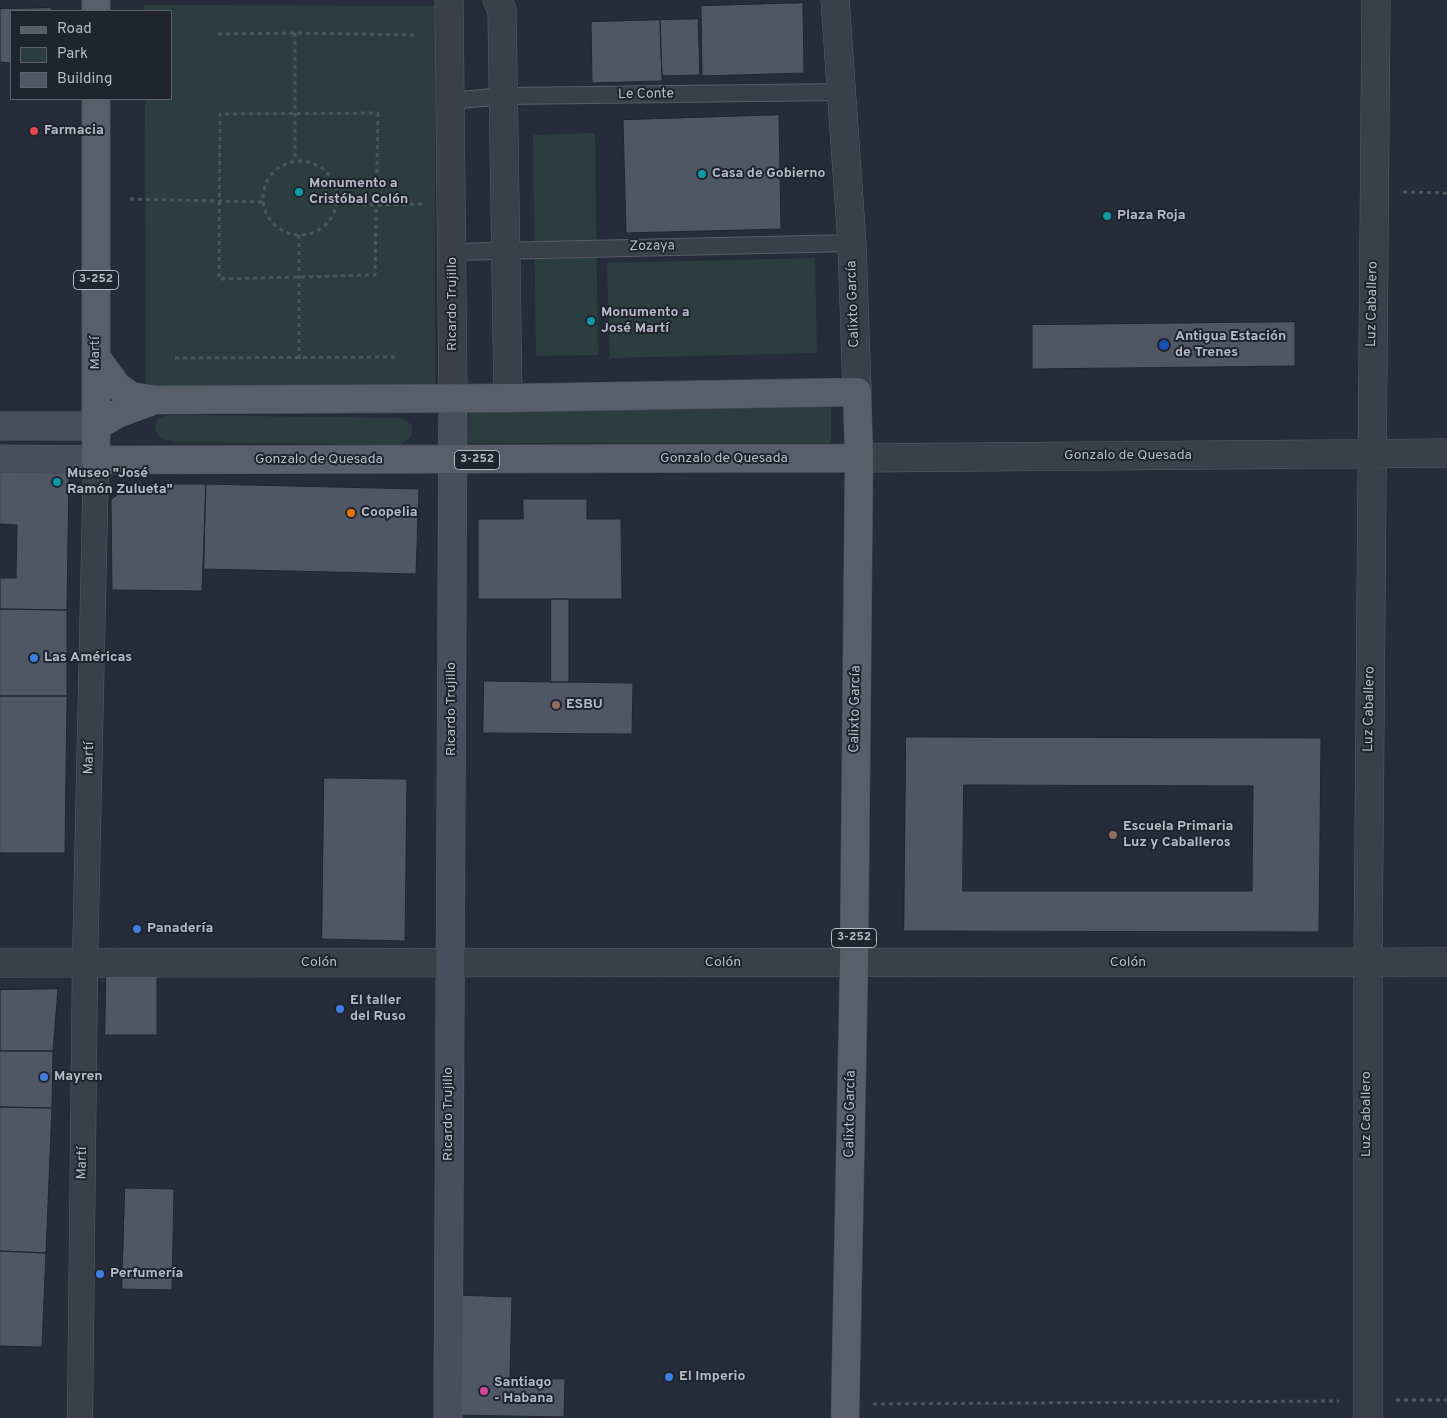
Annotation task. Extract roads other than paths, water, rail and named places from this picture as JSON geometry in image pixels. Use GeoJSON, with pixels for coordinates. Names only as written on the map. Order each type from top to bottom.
{"type":"FeatureCollection","features":[{"type":"Feature","properties":{"kind":"main road","name":"Martí"},"geometry":{"type":"LineString","coordinates":[[96,100],[96,460]]}},
{"type":"Feature","properties":{"kind":"main road"},"geometry":{"type":"LineString","coordinates":[[96,357],[117,386],[131,396],[155,400],[508,398],[857,392]]}},
{"type":"Feature","properties":{"kind":"main road","name":"Calixto García"},"geometry":{"type":"LineString","coordinates":[[845,1411],[854,963],[859,458],[857,392]]}},
{"type":"Feature","properties":{"kind":"main road","name":"Ricardo Trujillo"},"geometry":{"type":"LineString","coordinates":[[448,1418],[453,398]]}},
{"type":"Feature","properties":{"kind":"main road"},"geometry":{"type":"LineString","coordinates":[[0,426],[97,426],[117,414],[155,400]]}},
{"type":"Feature","properties":{"kind":"main road","name":"Gonzalo de Quesada"},"geometry":{"type":"LineString","coordinates":[[0,460],[859,458]]}},
{"type":"Feature","properties":{"kind":"street","name":"Ricardo Trujillo"},"geometry":{"type":"LineString","coordinates":[[449,0],[453,398]]}},
{"type":"Feature","properties":{"kind":"street"},"geometry":{"type":"LineString","coordinates":[[497,0],[502,10],[505,96],[508,398]]}},
{"type":"Feature","properties":{"kind":"street","name":"Calixto García"},"geometry":{"type":"LineString","coordinates":[[835,0],[852,244],[857,392]]}},
{"type":"Feature","properties":{"kind":"street","name":"Luz Caballero"},"geometry":{"type":"LineString","coordinates":[[1367,1409],[1368,962],[1376,0]]}},
{"type":"Feature","properties":{"kind":"street","name":"Gonzalo de Quesada"},"geometry":{"type":"LineString","coordinates":[[859,458],[1447,453]]}},
{"type":"Feature","properties":{"kind":"street","name":"Martí"},"geometry":{"type":"LineString","coordinates":[[80,1418],[85,962],[96,460]]}},
{"type":"Feature","properties":{"kind":"street","name":"Colón"},"geometry":{"type":"LineString","coordinates":[[0,962],[1447,962]]}},
{"type":"Feature","properties":{"kind":"lane","name":"Le Conte"},"geometry":{"type":"LineString","coordinates":[[450,101],[505,96],[841,92]]}},
{"type":"Feature","properties":{"kind":"lane","name":"Zozaya"},"geometry":{"type":"LineString","coordinates":[[452,252],[852,244]]}},
{"type":"Feature","properties":{"kind":"place","name":"Farmacia"},"geometry":{"type":"Point","coordinates":[34,131]}},
{"type":"Feature","properties":{"kind":"place","name":"Casa de Gobierno"},"geometry":{"type":"Point","coordinates":[702,174]}},
{"type":"Feature","properties":{"kind":"place","name":"Monumento a Cristóbal Colón"},"geometry":{"type":"Point","coordinates":[299,192]}},
{"type":"Feature","properties":{"kind":"place","name":"Plaza Roja"},"geometry":{"type":"Point","coordinates":[1107,216]}},
{"type":"Feature","properties":{"kind":"place","name":"Monumento a José Martí"},"geometry":{"type":"Point","coordinates":[591,321]}},
{"type":"Feature","properties":{"kind":"place","name":"Antigua Estación de Trenes"},"geometry":{"type":"Point","coordinates":[1164,345]}},
{"type":"Feature","properties":{"kind":"place","name":"Museo \"José Ramón Zulueta\""},"geometry":{"type":"Point","coordinates":[57,482]}},
{"type":"Feature","properties":{"kind":"place","name":"Coopelia"},"geometry":{"type":"Point","coordinates":[351,513]}},
{"type":"Feature","properties":{"kind":"place","name":"Las Américas"},"geometry":{"type":"Point","coordinates":[34,658]}},
{"type":"Feature","properties":{"kind":"place","name":"ESBU"},"geometry":{"type":"Point","coordinates":[556,705]}},
{"type":"Feature","properties":{"kind":"place","name":"Escuela Primaria Luz y Caballeros"},"geometry":{"type":"Point","coordinates":[1113,835]}},
{"type":"Feature","properties":{"kind":"place","name":"Panadería"},"geometry":{"type":"Point","coordinates":[137,929]}},
{"type":"Feature","properties":{"kind":"place","name":"El taller del Ruso"},"geometry":{"type":"Point","coordinates":[340,1009]}},
{"type":"Feature","properties":{"kind":"place","name":"Mayren"},"geometry":{"type":"Point","coordinates":[44,1077]}},
{"type":"Feature","properties":{"kind":"place","name":"Perfumería"},"geometry":{"type":"Point","coordinates":[100,1274]}},
{"type":"Feature","properties":{"kind":"place","name":"El Imperio"},"geometry":{"type":"Point","coordinates":[669,1377]}},
{"type":"Feature","properties":{"kind":"place","name":"Santiago - Habana"},"geometry":{"type":"Point","coordinates":[484,1391]}}]}
